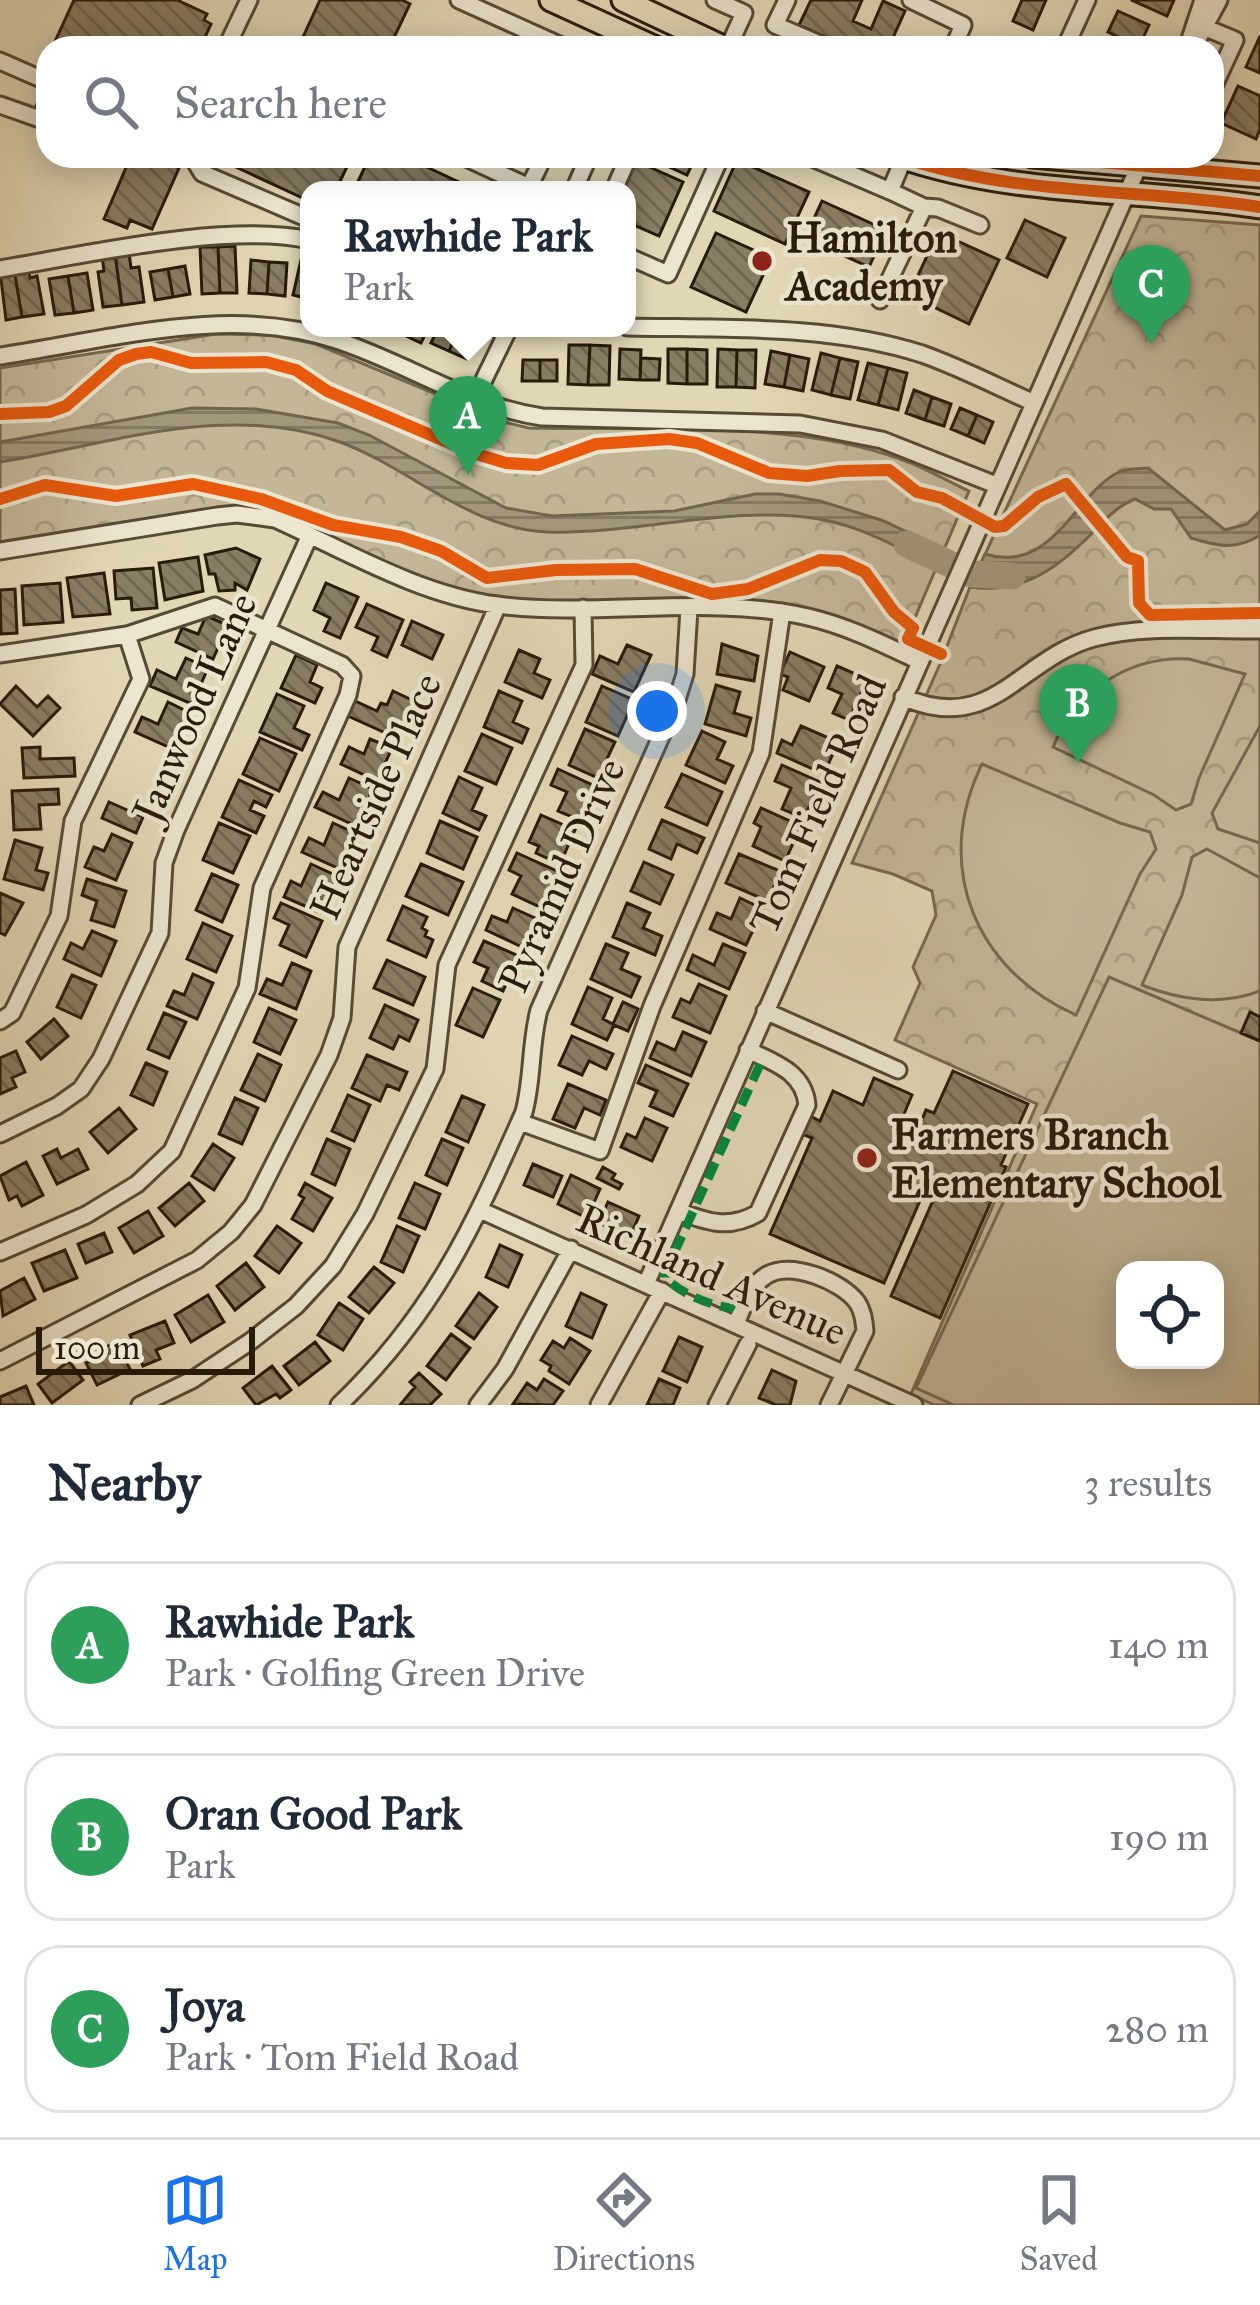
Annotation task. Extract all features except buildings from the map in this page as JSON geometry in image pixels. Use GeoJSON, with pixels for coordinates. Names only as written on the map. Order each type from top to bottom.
{"type":"FeatureCollection","features":[{"type":"Feature","properties":{"kind":"main road"},"geometry":{"type":"LineString","coordinates":[[551,0],[624,36]]}},
{"type":"Feature","properties":{"kind":"main road"},"geometry":{"type":"LineString","coordinates":[[623,0],[656,7],[706,36]]}},
{"type":"Feature","properties":{"kind":"main road"},"geometry":{"type":"LineString","coordinates":[[948,168],[1009,183],[1260,207]]}},
{"type":"Feature","properties":{"kind":"main road"},"geometry":{"type":"LineString","coordinates":[[1224,168],[1260,176]]}},
{"type":"Feature","properties":{"kind":"street"},"geometry":{"type":"LineString","coordinates":[[226,0],[246,4],[231,36]]}},
{"type":"Feature","properties":{"kind":"street"},"geometry":{"type":"LineString","coordinates":[[459,0],[485,5],[543,36]]}},
{"type":"Feature","properties":{"kind":"street"},"geometry":{"type":"LineString","coordinates":[[715,0],[744,13],[733,36]]}},
{"type":"Feature","properties":{"kind":"street"},"geometry":{"type":"LineString","coordinates":[[787,0],[775,25],[791,36]]}},
{"type":"Feature","properties":{"kind":"street"},"geometry":{"type":"LineString","coordinates":[[911,0],[963,26],[958,36]]}},
{"type":"Feature","properties":{"kind":"street"},"geometry":{"type":"LineString","coordinates":[[1071,36],[1088,0]]}},
{"type":"Feature","properties":{"kind":"street"},"geometry":{"type":"LineString","coordinates":[[1193,36],[1203,0]]}},
{"type":"Feature","properties":{"kind":"street"},"geometry":{"type":"LineString","coordinates":[[1200,36],[1219,0]]}},
{"type":"Feature","properties":{"kind":"street"},"geometry":{"type":"LineString","coordinates":[[647,36],[656,7]]}},
{"type":"Feature","properties":{"kind":"street"},"geometry":{"type":"LineString","coordinates":[[1207,28],[1235,40],[1224,64]]}},
{"type":"Feature","properties":{"kind":"street"},"geometry":{"type":"LineString","coordinates":[[0,61],[36,77]]}},
{"type":"Feature","properties":{"kind":"street"},"geometry":{"type":"LineString","coordinates":[[0,104],[36,118]]}},
{"type":"Feature","properties":{"kind":"street"},"geometry":{"type":"LineString","coordinates":[[199,168],[300,215]]}},
{"type":"Feature","properties":{"kind":"street"},"geometry":{"type":"LineString","coordinates":[[489,168],[517,181]]}},
{"type":"Feature","properties":{"kind":"street"},"geometry":{"type":"LineString","coordinates":[[636,260],[668,274],[716,168]]}},
{"type":"Feature","properties":{"kind":"street"},"geometry":{"type":"LineString","coordinates":[[836,168],[924,207],[980,224]]}},
{"type":"Feature","properties":{"kind":"street"},"geometry":{"type":"LineString","coordinates":[[890,191],[899,168]]}},
{"type":"Feature","properties":{"kind":"street","name":"Tom Field Road"},"geometry":{"type":"LineString","coordinates":[[646,1284],[1137,168]]}},
{"type":"Feature","properties":{"kind":"street"},"geometry":{"type":"LineString","coordinates":[[880,300],[924,207]]}},
{"type":"Feature","properties":{"kind":"street"},"geometry":{"type":"LineString","coordinates":[[0,269],[178,241],[233,236],[300,240]]}},
{"type":"Feature","properties":{"kind":"street"},"geometry":{"type":"LineString","coordinates":[[0,356],[205,325],[254,323],[300,332]]}},
{"type":"Feature","properties":{"kind":"street"},"geometry":{"type":"LineString","coordinates":[[636,327],[753,330],[857,340],[921,354],[1032,402]]}},
{"type":"Feature","properties":{"kind":"street"},"geometry":{"type":"LineString","coordinates":[[322,337],[508,412],[800,424],[882,440],[996,484]]}},
{"type":"Feature","properties":{"kind":"street"},"geometry":{"type":"LineString","coordinates":[[474,400],[505,337]]}},
{"type":"Feature","properties":{"kind":"street"},"geometry":{"type":"LineString","coordinates":[[0,551],[237,514],[275,520],[437,590],[498,605],[782,612],[837,625],[919,661]]}},
{"type":"Feature","properties":{"kind":"street","name":"Janwood Lane"},"geometry":{"type":"LineString","coordinates":[[0,1134],[58,1106],[81,1088],[101,1059],[160,933],[164,863],[176,830],[310,535]]}},
{"type":"Feature","properties":{"kind":"street","name":"Heartside Place"},"geometry":{"type":"LineString","coordinates":[[0,1361],[197,1260],[231,1232],[253,1205],[328,1055],[342,1018],[346,947],[498,605]]}},
{"type":"Feature","properties":{"kind":"street"},"geometry":{"type":"LineString","coordinates":[[0,654],[127,635],[215,607],[342,664],[352,676],[348,695],[262,888],[247,988],[172,1151],[137,1184],[86,1215],[0,1252]]}},
{"type":"Feature","properties":{"kind":"street"},"geometry":{"type":"LineString","coordinates":[[140,1405],[212,1367],[296,1306],[333,1266],[365,1214],[435,1069],[447,964],[584,665],[584,608]]}},
{"type":"Feature","properties":{"kind":"street","name":"Pyramid Drive"},"geometry":{"type":"LineString","coordinates":[[339,1405],[416,1322],[440,1287],[520,1122],[530,1090],[532,1037],[539,1010],[676,703],[685,674],[689,609]]}},
{"type":"Feature","properties":{"kind":"street"},"geometry":{"type":"LineString","coordinates":[[520,1122],[600,1151],[652,1006],[761,753],[782,612]]}},
{"type":"Feature","properties":{"kind":"street"},"geometry":{"type":"LineString","coordinates":[[903,697],[927,707],[968,708],[1071,647],[1125,632],[1260,630]]}},
{"type":"Feature","properties":{"kind":"street"},"geometry":{"type":"LineString","coordinates":[[0,1021],[12,1013],[59,916],[73,821],[141,679],[127,635]]}},
{"type":"Feature","properties":{"kind":"street"},"geometry":{"type":"LineString","coordinates":[[765,1011],[898,1070]]}},
{"type":"Feature","properties":{"kind":"street"},"geometry":{"type":"LineString","coordinates":[[678,1210],[728,1225],[758,1213],[807,1105],[806,1091],[797,1077],[748,1050]]}},
{"type":"Feature","properties":{"kind":"street","name":"Richland Avenue"},"geometry":{"type":"LineString","coordinates":[[480,1210],[914,1405]]}},
{"type":"Feature","properties":{"kind":"street"},"geometry":{"type":"LineString","coordinates":[[478,1405],[506,1370],[571,1249]]}},
{"type":"Feature","properties":{"kind":"street"},"geometry":{"type":"LineString","coordinates":[[736,1324],[754,1286],[782,1270],[801,1271],[843,1290],[857,1302],[866,1331],[830,1405]]}},
{"type":"Feature","properties":{"kind":"street"},"geometry":{"type":"LineString","coordinates":[[599,1405],[662,1291]]}},
{"type":"Feature","properties":{"kind":"street"},"geometry":{"type":"LineString","coordinates":[[717,1405],[748,1343]]}},
{"type":"Feature","properties":{"kind":"green space"},"geometry":{"type":"Polygon","coordinates":[[[1141,216],[1260,225],[1260,1405],[934,1405],[911,1394],[1037,1104],[895,1040],[920,983],[913,967],[936,915],[932,891],[852,863],[970,587],[1141,216]]]}},
{"type":"Feature","properties":{"kind":"green space"},"geometry":{"type":"Polygon","coordinates":[[[216,334],[270,335],[316,344],[500,421],[529,428],[719,430],[815,438],[903,460],[969,491],[902,648],[830,619],[499,602],[439,587],[271,515],[0,547],[0,368],[216,334]]]}},
{"type":"Feature","properties":{"kind":"green space"},"geometry":{"type":"Polygon","coordinates":[[[1189,659],[1245,674],[1191,804],[1176,810],[1053,747],[1075,709],[1107,681],[1145,664],[1189,659]]]}},
{"type":"Feature","properties":{"kind":"green space"},"geometry":{"type":"Polygon","coordinates":[[[1260,726],[1260,843],[1218,829],[1212,813],[1260,726]]]}},
{"type":"Feature","properties":{"kind":"green space"},"geometry":{"type":"Polygon","coordinates":[[[982,764],[1150,832],[1156,849],[1076,1015],[1012,971],[989,943],[972,911],[961,840],[982,764]]]}},
{"type":"Feature","properties":{"kind":"green space"},"geometry":{"type":"Polygon","coordinates":[[[1207,849],[1260,878],[1260,991],[1246,996],[1201,999],[1142,985],[1182,895],[1192,857],[1207,849]]]}},
{"type":"Feature","properties":{"kind":"green space"},"geometry":{"type":"Polygon","coordinates":[[[1109,977],[1260,1041],[1260,1405],[954,1405],[916,1388],[1109,977]]]}},
{"type":"Feature","properties":{"kind":"shaded area"},"geometry":{"type":"Polygon","coordinates":[[[192,408],[256,409],[338,423],[506,508],[552,516],[674,511],[755,494],[779,494],[881,520],[944,549],[936,569],[850,527],[787,515],[580,532],[519,528],[466,509],[340,442],[255,425],[170,430],[0,462],[0,442],[192,408]]]}},
{"type":"Feature","properties":{"kind":"shaded area"},"geometry":{"type":"Polygon","coordinates":[[[1148,468],[1225,530],[1247,524],[1260,511],[1260,535],[1234,545],[1200,541],[1191,538],[1171,509],[1154,509],[1135,499],[1113,512],[1045,572],[1002,587],[970,587],[985,554],[1028,553],[1061,529],[1103,482],[1122,471],[1148,468]]]}},
{"type":"Feature","properties":{"kind":"waterway"},"geometry":{"type":"LineString","coordinates":[[907,544],[971,574],[1012,576]]}},
{"type":"Feature","properties":{"kind":"marked path"},"geometry":{"type":"LineString","coordinates":[[734,1301],[730,1308],[704,1301],[671,1283],[665,1273],[763,1058]]}},
{"type":"Feature","properties":{"kind":"cycle path"},"geometry":{"type":"LineString","coordinates":[[939,168],[1032,185],[1260,207]]}},
{"type":"Feature","properties":{"kind":"cycle path"},"geometry":{"type":"LineString","coordinates":[[1169,168],[1260,176]]}},
{"type":"Feature","properties":{"kind":"cycle path"},"geometry":{"type":"LineString","coordinates":[[0,414],[49,412],[66,406],[119,360],[151,352],[191,363],[266,362],[296,370],[327,391],[506,463],[538,465],[596,444],[669,439],[697,443],[769,473],[807,476],[889,470],[917,492],[942,498],[995,527],[1004,526],[1038,497],[1066,484],[1127,557],[1138,561],[1139,603],[1150,615],[1260,613]]}},
{"type":"Feature","properties":{"kind":"cycle path"},"geometry":{"type":"LineString","coordinates":[[0,499],[45,485],[116,496],[193,484],[261,499],[333,525],[401,537],[441,551],[487,578],[556,570],[635,569],[712,594],[748,589],[820,560],[841,561],[865,572],[894,612],[913,628],[908,639],[941,654]]}},
{"type":"Feature","properties":{"kind":"place","name":"Hamilton Academy"},"geometry":{"type":"Point","coordinates":[762,261]}},
{"type":"Feature","properties":{"kind":"place","name":"Joya"},"geometry":{"type":"Point","coordinates":[1151,344]}},
{"type":"Feature","properties":{"kind":"place","name":"Rawhide Park"},"geometry":{"type":"Point","coordinates":[468,475]}},
{"type":"Feature","properties":{"kind":"place","name":"Oran Good Park"},"geometry":{"type":"Point","coordinates":[1078,763]}},
{"type":"Feature","properties":{"kind":"place","name":"Farmers Branch Elementary School"},"geometry":{"type":"Point","coordinates":[867,1158]}}]}
